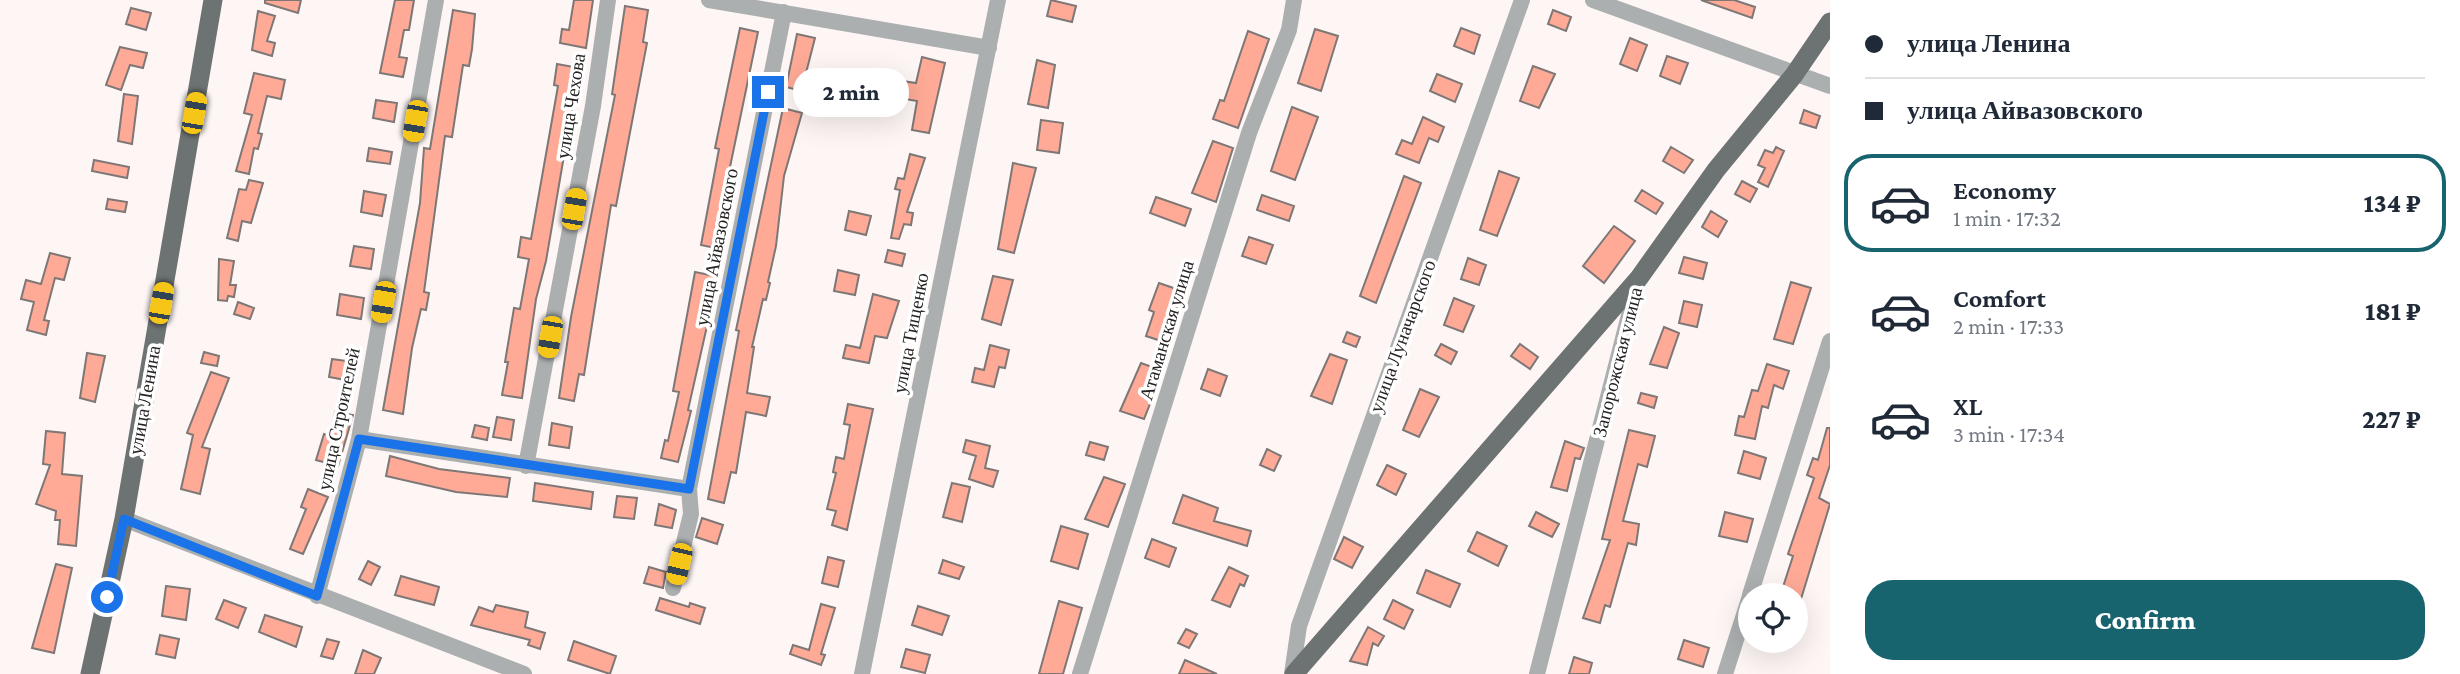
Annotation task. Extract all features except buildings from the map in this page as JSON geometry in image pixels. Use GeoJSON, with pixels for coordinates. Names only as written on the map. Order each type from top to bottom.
{"type":"FeatureCollection","features":[{"type":"Feature","properties":{"kind":"main road","name":"улица Ленина"},"geometry":{"type":"LineString","coordinates":[[90,674],[124,519],[213,0]]}},
{"type":"Feature","properties":{"kind":"main road","name":"Запорожская улица"},"geometry":{"type":"LineString","coordinates":[[1639,278],[1716,170],[1794,75],[1830,22]]}},
{"type":"Feature","properties":{"kind":"main road","name":"улица Луначарского"},"geometry":{"type":"LineString","coordinates":[[1293,674],[1639,278]]}},
{"type":"Feature","properties":{"kind":"street","name":"улица Строителей"},"geometry":{"type":"LineString","coordinates":[[317,596],[359,439],[436,0]]}},
{"type":"Feature","properties":{"kind":"street","name":"улица Чехова"},"geometry":{"type":"LineString","coordinates":[[526,466],[593,106],[608,0]]}},
{"type":"Feature","properties":{"kind":"street"},"geometry":{"type":"LineString","coordinates":[[709,0],[989,48]]}},
{"type":"Feature","properties":{"kind":"street","name":"улица Тищенко"},"geometry":{"type":"LineString","coordinates":[[862,674],[998,0]]}},
{"type":"Feature","properties":{"kind":"street","name":"Атаманская улица"},"geometry":{"type":"LineString","coordinates":[[1080,674],[1249,133],[1289,30],[1294,0]]}},
{"type":"Feature","properties":{"kind":"street","name":"улица Луначарского"},"geometry":{"type":"LineString","coordinates":[[1293,674],[1298,626],[1521,0]]}},
{"type":"Feature","properties":{"kind":"street"},"geometry":{"type":"LineString","coordinates":[[1593,0],[1830,86]]}},
{"type":"Feature","properties":{"kind":"street","name":"улица Айвазовского"},"geometry":{"type":"LineString","coordinates":[[674,588],[691,514],[689,489],[784,12]]}},
{"type":"Feature","properties":{"kind":"street","name":"Запорожская улица"},"geometry":{"type":"LineString","coordinates":[[1536,674],[1639,278]]}},
{"type":"Feature","properties":{"kind":"street"},"geometry":{"type":"LineString","coordinates":[[1754,583],[1830,341]]}},
{"type":"Feature","properties":{"kind":"street"},"geometry":{"type":"LineString","coordinates":[[359,439],[689,489]]}},
{"type":"Feature","properties":{"kind":"street"},"geometry":{"type":"LineString","coordinates":[[124,519],[524,674]]}},
{"type":"Feature","properties":{"kind":"street"},"geometry":{"type":"LineString","coordinates":[[1726,674],[1738,634]]}},
{"type":"Feature","properties":{"kind":"route"},"geometry":{"type":"LineString","coordinates":[[107,597],[124,519],[317,596],[359,439],[689,489],[768,92]]}}]}
